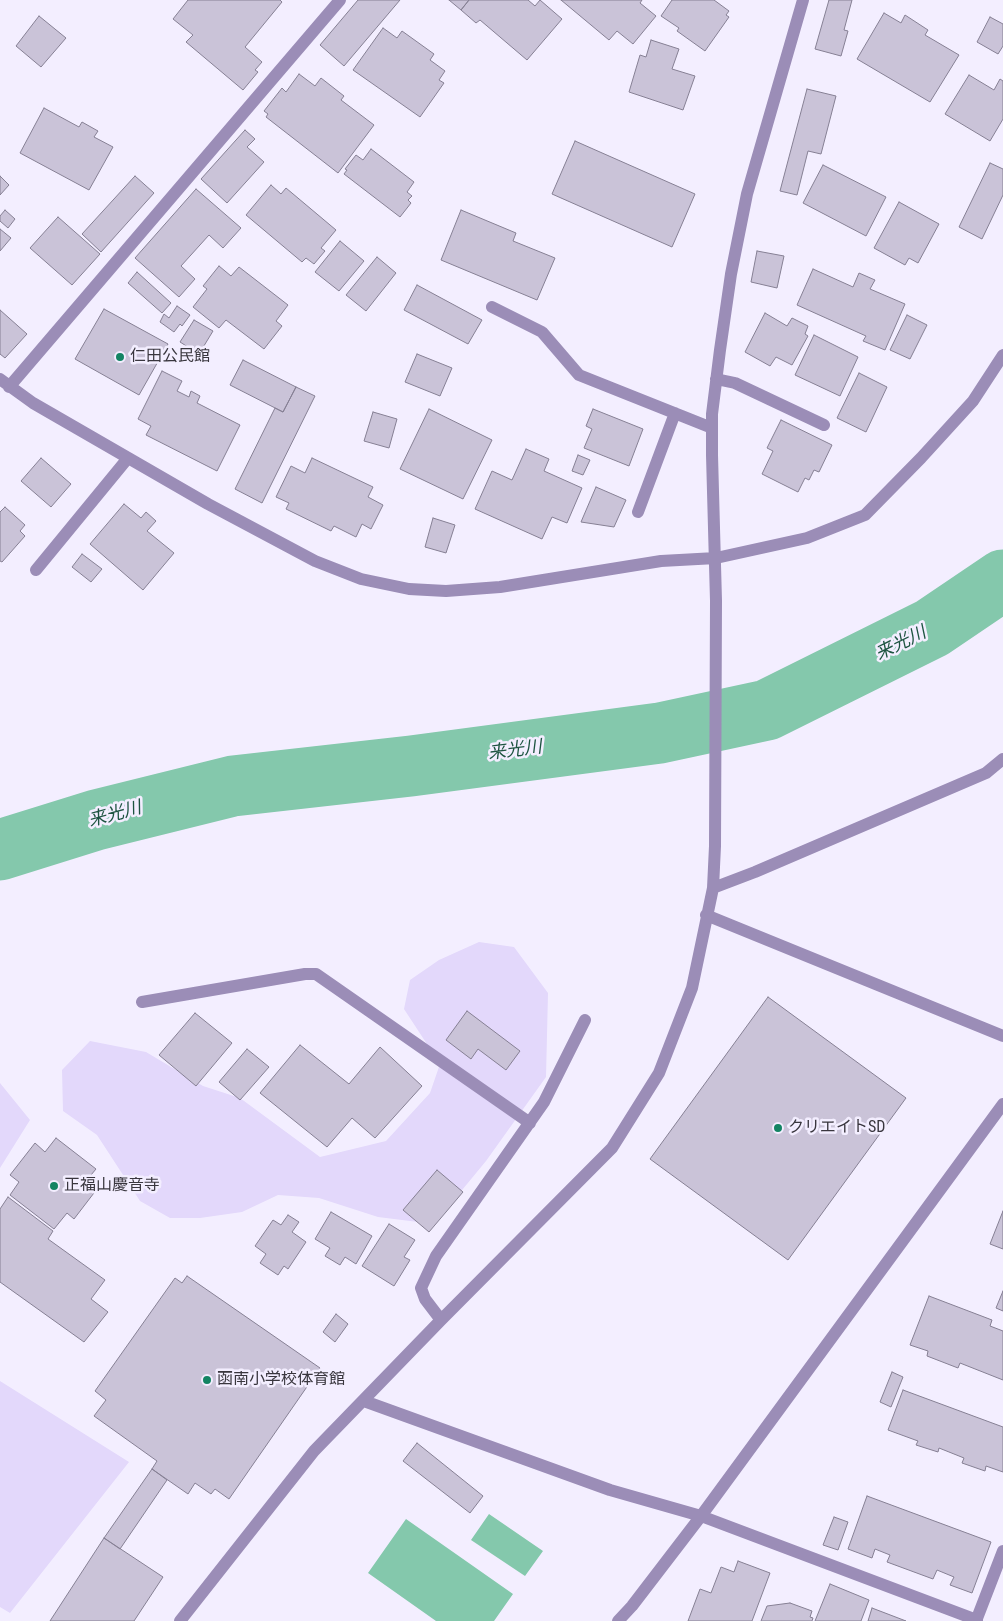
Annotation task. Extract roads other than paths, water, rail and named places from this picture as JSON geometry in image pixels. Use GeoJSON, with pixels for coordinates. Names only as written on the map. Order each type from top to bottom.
{"type":"FeatureCollection","features":[{"type":"Feature","properties":{"kind":"street"},"geometry":{"type":"LineString","coordinates":[[340,0],[4,383],[33,403],[208,504],[315,561],[362,579],[408,589],[446,591],[500,587],[662,561],[716,558],[808,538],[865,515],[973,401],[1003,355]]}},
{"type":"Feature","properties":{"kind":"street"},"geometry":{"type":"LineString","coordinates":[[180,1621],[314,1451],[612,1148],[660,1073],[692,988],[706,914],[714,888],[716,558],[712,428],[716,380],[731,274],[747,194],[803,0]]}},
{"type":"Feature","properties":{"kind":"street"},"geometry":{"type":"LineString","coordinates":[[492,308],[542,332],[579,375],[712,428]]}},
{"type":"Feature","properties":{"kind":"street"},"geometry":{"type":"LineString","coordinates":[[716,380],[735,383],[824,425]]}},
{"type":"Feature","properties":{"kind":"street"},"geometry":{"type":"LineString","coordinates":[[638,512],[675,413]]}},
{"type":"Feature","properties":{"kind":"street"},"geometry":{"type":"LineString","coordinates":[[36,570],[128,458]]}},
{"type":"Feature","properties":{"kind":"street"},"geometry":{"type":"LineString","coordinates":[[714,888],[756,872],[986,773],[1003,759]]}},
{"type":"Feature","properties":{"kind":"street"},"geometry":{"type":"LineString","coordinates":[[706,914],[1003,1036]]}},
{"type":"Feature","properties":{"kind":"street"},"geometry":{"type":"LineString","coordinates":[[142,1002],[305,974],[316,974],[530,1123]]}},
{"type":"Feature","properties":{"kind":"street"},"geometry":{"type":"LineString","coordinates":[[441,1320],[425,1299],[421,1288],[436,1256],[544,1102],[585,1020]]}},
{"type":"Feature","properties":{"kind":"street"},"geometry":{"type":"LineString","coordinates":[[618,1621],[632,1606],[701,1516],[1003,1104]]}},
{"type":"Feature","properties":{"kind":"street"},"geometry":{"type":"LineString","coordinates":[[364,1401],[610,1490],[701,1516],[977,1621],[1003,1551]]}},
{"type":"Feature","properties":{"kind":"waterway","name":"来光川"},"geometry":{"type":"LineString","coordinates":[[0,850],[96,820],[233,786],[411,766],[660,733],[767,710],[932,628],[1003,580]]}},
{"type":"Feature","properties":{"kind":"place","name":"仁田公民館"},"geometry":{"type":"Point","coordinates":[120,357]}},
{"type":"Feature","properties":{"kind":"place","name":"クリエイトSD"},"geometry":{"type":"Point","coordinates":[778,1128]}},
{"type":"Feature","properties":{"kind":"place","name":"正福山慶音寺"},"geometry":{"type":"Point","coordinates":[54,1186]}},
{"type":"Feature","properties":{"kind":"place","name":"函南小学校体育館"},"geometry":{"type":"Point","coordinates":[207,1380]}}]}
